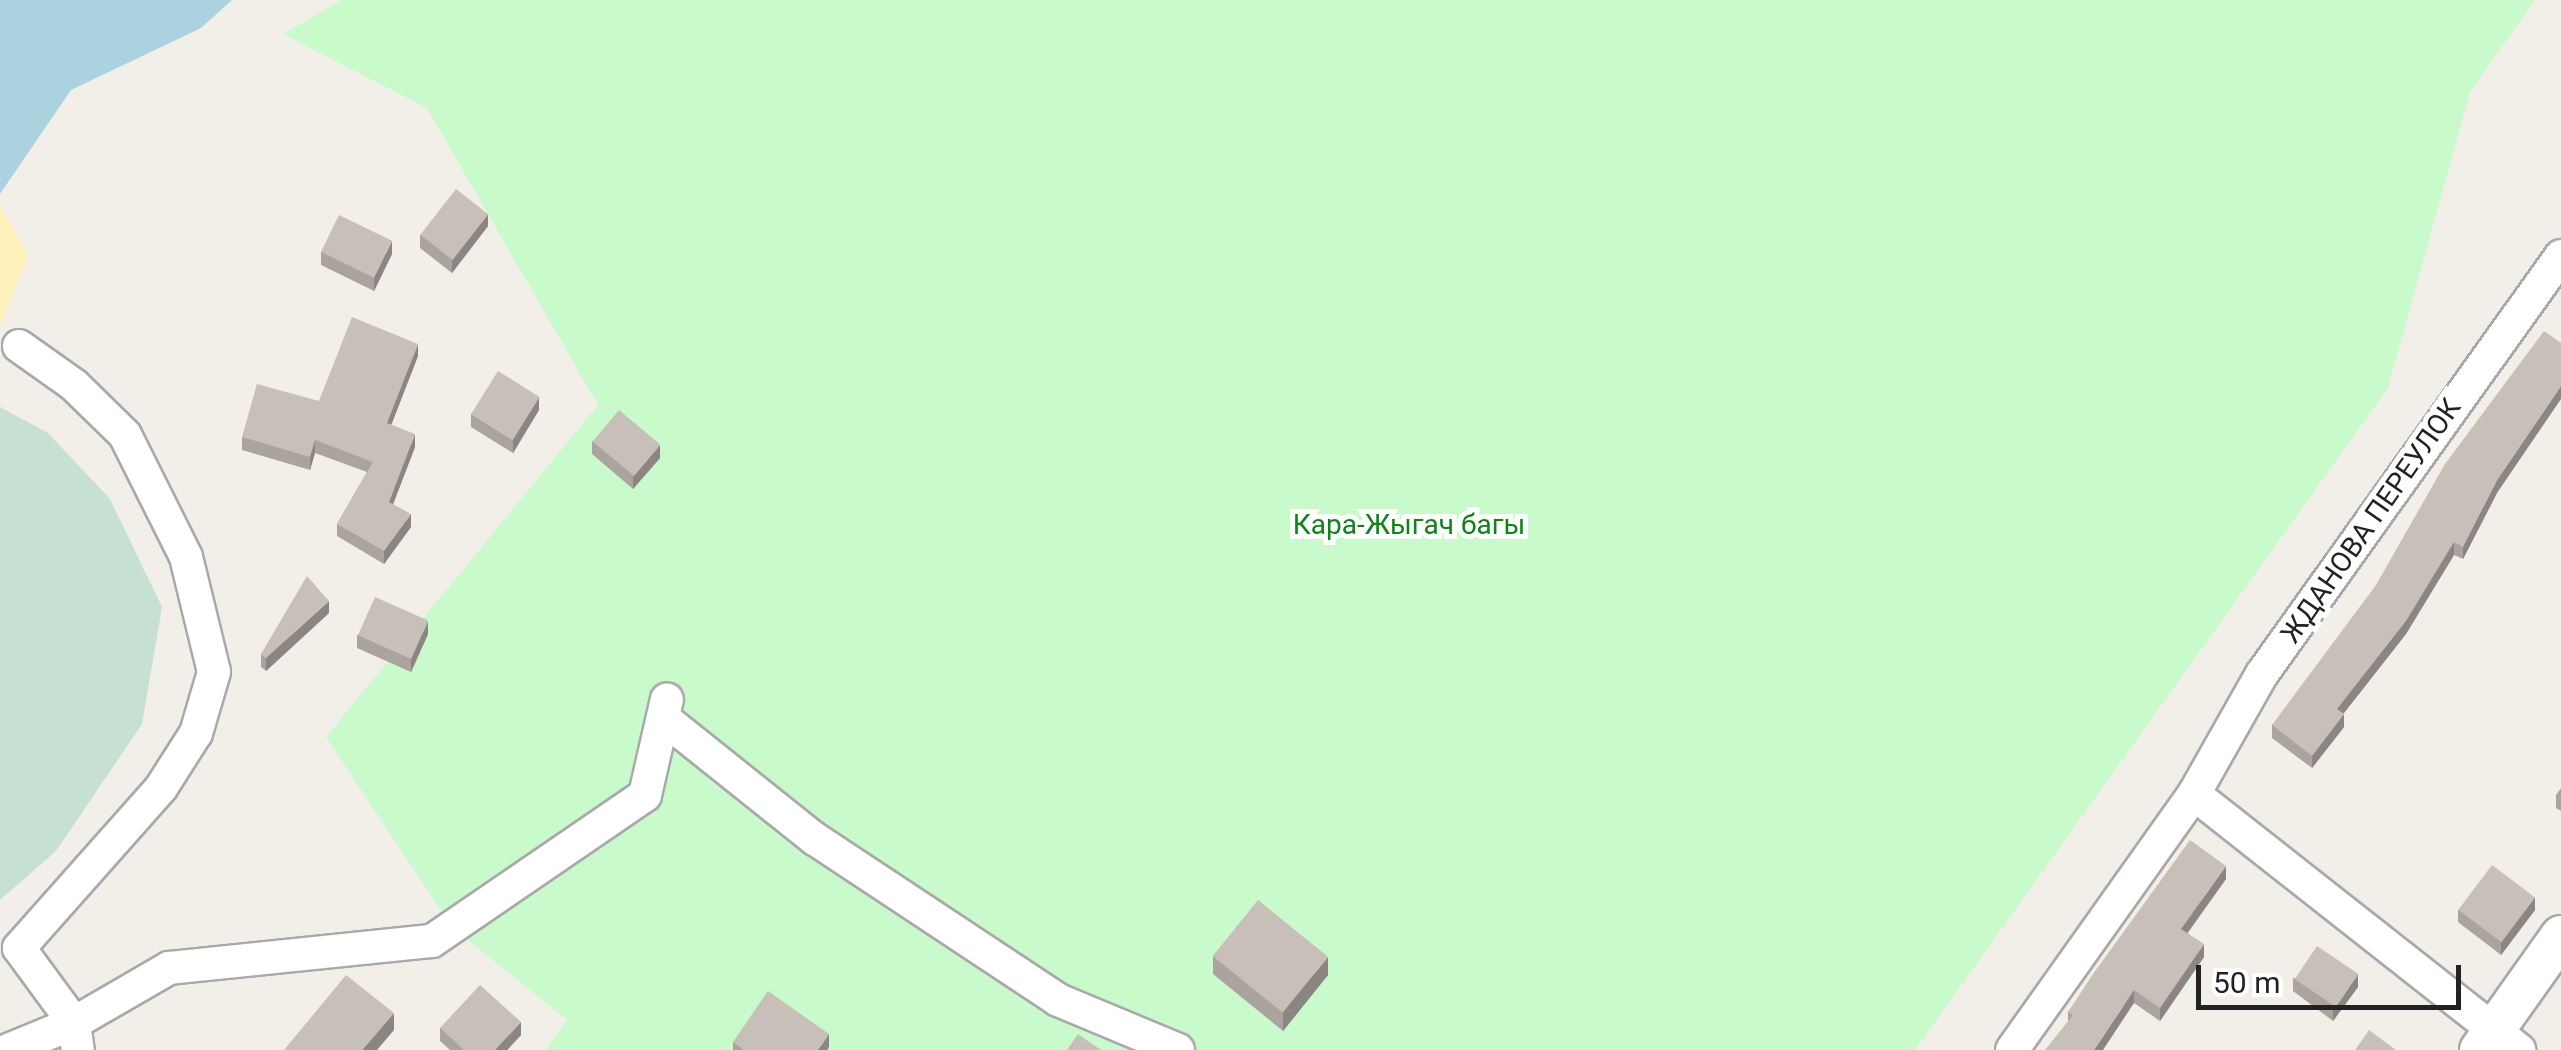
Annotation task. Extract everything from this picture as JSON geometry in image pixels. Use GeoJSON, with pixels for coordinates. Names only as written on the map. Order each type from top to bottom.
{"type":"FeatureCollection","features":[{"type":"Feature","properties":{"kind":"street","name":"ЖДАНОВА ПЕРЕУЛОК"},"geometry":{"type":"LineString","coordinates":[[2012,1050],[2194,794],[2262,674],[2561,256]]}},
{"type":"Feature","properties":{"kind":"street"},"geometry":{"type":"LineString","coordinates":[[19,346],[74,385],[125,435],[186,557],[214,672],[196,733],[161,788],[19,948],[76,1036]]}},
{"type":"Feature","properties":{"kind":"street"},"geometry":{"type":"LineString","coordinates":[[8,1050],[76,1036],[169,968],[432,941],[646,795],[670,712],[815,839],[1058,1000],[1178,1050]]}},
{"type":"Feature","properties":{"kind":"street"},"geometry":{"type":"LineString","coordinates":[[2194,794],[2497,1044],[2561,936]]}},
{"type":"Feature","properties":{"kind":"green space","name":"Кара-Жыгач багы"},"geometry":{"type":"Polygon","coordinates":[[[342,0],[2535,0],[2470,92],[2388,388],[1915,1050],[546,1050],[567,1020],[452,927],[326,737],[598,405],[427,108],[283,34],[342,0]]]}},
{"type":"Feature","properties":{"kind":"green space"},"geometry":{"type":"Polygon","coordinates":[[[0,407],[48,433],[110,499],[162,607],[142,724],[56,851],[0,900],[0,407]]]}},
{"type":"Feature","properties":{"kind":"sand"},"geometry":{"type":"Polygon","coordinates":[[[0,205],[28,255],[0,327],[0,205]]]}},
{"type":"Feature","properties":{"kind":"water"},"geometry":{"type":"Polygon","coordinates":[[[0,0],[232,0],[201,28],[71,90],[0,194],[0,0]]]}},
{"type":"Feature","properties":{"kind":"building"},"geometry":{"type":"Polygon","coordinates":[[[456,189],[488,214],[453,260],[420,235],[456,189]]]}},
{"type":"Feature","properties":{"kind":"building"},"geometry":{"type":"Polygon","coordinates":[[[339,215],[392,241],[374,278],[321,252],[339,215]]]}},
{"type":"Feature","properties":{"kind":"building"},"geometry":{"type":"Polygon","coordinates":[[[352,317],[418,344],[387,423],[415,434],[389,502],[411,514],[384,551],[337,524],[373,462],[315,440],[310,457],[242,437],[257,384],[319,401],[352,317]]]}},
{"type":"Feature","properties":{"kind":"building"},"geometry":{"type":"Polygon","coordinates":[[[2544,331],[2561,343],[2561,386],[2497,480],[2463,547],[2454,542],[2406,621],[2337,709],[2344,714],[2312,756],[2272,725],[2376,585],[2445,464],[2544,331]]]}},
{"type":"Feature","properties":{"kind":"building"},"geometry":{"type":"Polygon","coordinates":[[[498,371],[540,397],[513,440],[471,414],[498,371]]]}},
{"type":"Feature","properties":{"kind":"building"},"geometry":{"type":"Polygon","coordinates":[[[619,410],[660,445],[634,476],[593,441],[619,410]]]}},
{"type":"Feature","properties":{"kind":"building"},"geometry":{"type":"Polygon","coordinates":[[[307,576],[329,601],[266,658],[261,654],[307,576]]]}},
{"type":"Feature","properties":{"kind":"building"},"geometry":{"type":"Polygon","coordinates":[[[375,597],[428,621],[411,659],[358,635],[375,597]]]}},
{"type":"Feature","properties":{"kind":"building"},"geometry":{"type":"Polygon","coordinates":[[[2190,840],[2226,866],[2181,929],[2204,944],[2160,1008],[2134,990],[2094,1050],[2045,1050],[2073,1015],[2068,1012],[2093,974],[2190,840]]]}},
{"type":"Feature","properties":{"kind":"building"},"geometry":{"type":"Polygon","coordinates":[[[2492,865],[2535,897],[2501,942],[2458,910],[2492,865]]]}},
{"type":"Feature","properties":{"kind":"building"},"geometry":{"type":"Polygon","coordinates":[[[1258,900],[1328,957],[1283,1013],[1213,956],[1258,900]]]}},
{"type":"Feature","properties":{"kind":"building"},"geometry":{"type":"Polygon","coordinates":[[[2317,946],[2358,974],[2336,1007],[2295,979],[2317,946]]]}},
{"type":"Feature","properties":{"kind":"building"},"geometry":{"type":"Polygon","coordinates":[[[346,975],[394,1013],[362,1050],[284,1050],[346,975]]]}},
{"type":"Feature","properties":{"kind":"building"},"geometry":{"type":"Polygon","coordinates":[[[480,985],[521,1022],[495,1050],[464,1050],[440,1028],[480,985]]]}},
{"type":"Feature","properties":{"kind":"building"},"geometry":{"type":"Polygon","coordinates":[[[768,991],[829,1034],[818,1050],[744,1050],[733,1042],[768,991]]]}},
{"type":"Feature","properties":{"kind":"building"},"geometry":{"type":"Polygon","coordinates":[[[2369,1030],[2396,1050],[2355,1050],[2369,1030]]]}},
{"type":"Feature","properties":{"kind":"building"},"geometry":{"type":"Polygon","coordinates":[[[1078,1034],[1101,1050],[1067,1050],[1078,1034]]]}}]}
